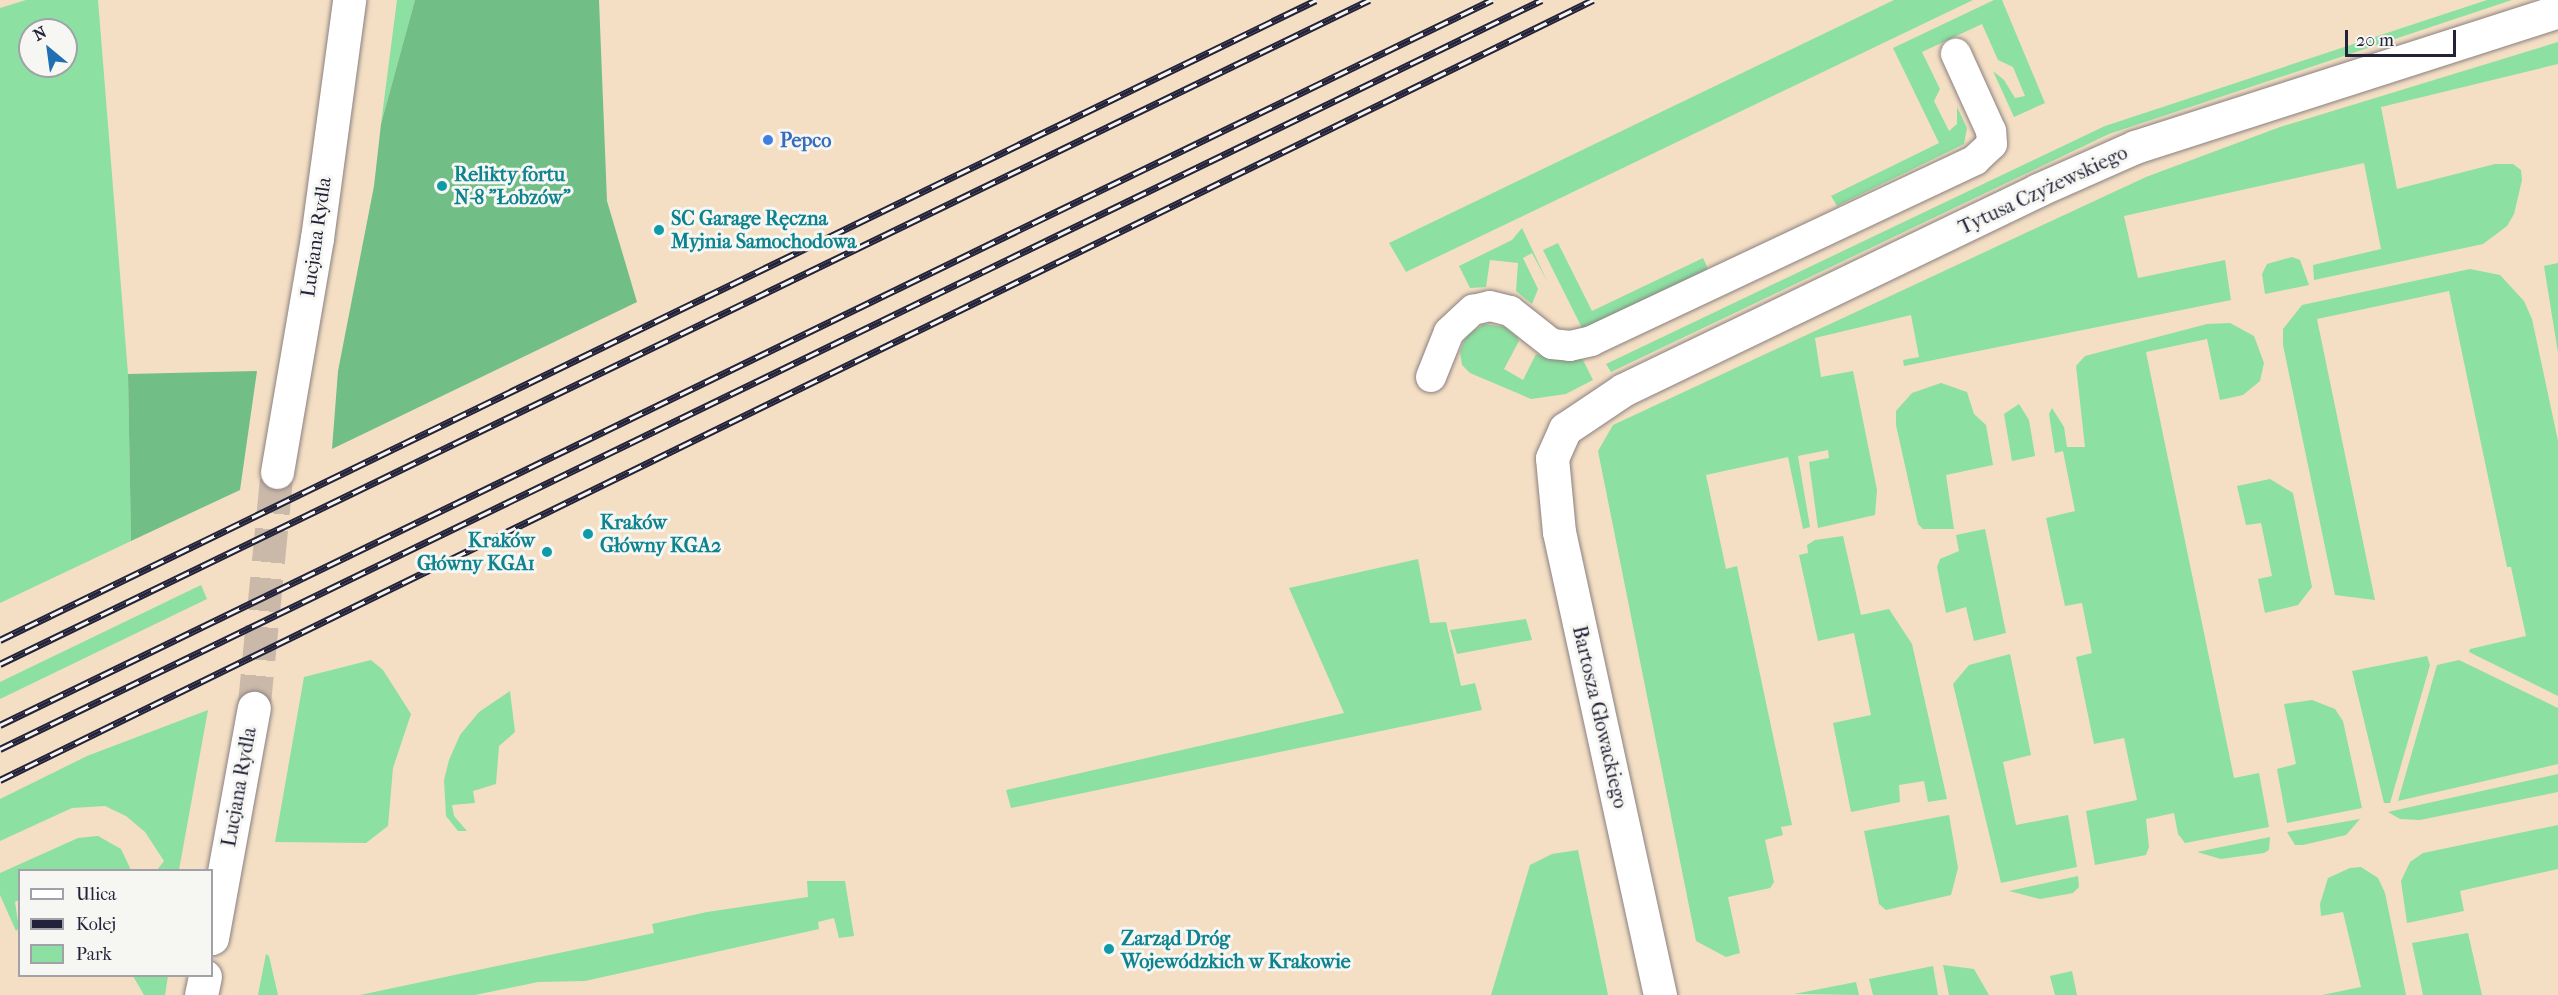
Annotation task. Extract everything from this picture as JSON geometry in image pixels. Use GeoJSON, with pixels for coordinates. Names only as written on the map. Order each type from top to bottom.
{"type":"FeatureCollection","features":[{"type":"Feature","properties":{"kind":"street","name":"Lucjana Rydla"},"geometry":{"type":"LineString","coordinates":[[277,472],[317,238],[350,0]]}},
{"type":"Feature","properties":{"kind":"street","name":"Tytusa Czyżewskiego"},"geometry":{"type":"LineString","coordinates":[[1558,438],[1577,419],[1610,396],[2135,147],[2558,11]]}},
{"type":"Feature","properties":{"kind":"street"},"geometry":{"type":"LineString","coordinates":[[1431,377],[1449,332],[1473,310],[1490,306],[1510,311],[1552,344],[1570,346],[1591,341],[1975,160],[1992,144],[1991,131],[1956,54]]}},
{"type":"Feature","properties":{"kind":"street","name":"Bartosza Głowackiego"},"geometry":{"type":"LineString","coordinates":[[1558,438],[1552,458],[1552,485],[1559,532],[1660,995]]}},
{"type":"Feature","properties":{"kind":"street","name":"Lucjana Rydla"},"geometry":{"type":"LineString","coordinates":[[213,933],[254,708]]}},
{"type":"Feature","properties":{"kind":"street"},"geometry":{"type":"LineString","coordinates":[[201,995],[205,977]]}},
{"type":"Feature","properties":{"kind":"green space"},"geometry":{"type":"Polygon","coordinates":[[[26,0],[98,0],[128,374],[131,541],[0,603],[0,8],[26,0]]]}},
{"type":"Feature","properties":{"kind":"green space"},"geometry":{"type":"Polygon","coordinates":[[[397,0],[415,0],[381,124],[397,0]]]}},
{"type":"Feature","properties":{"kind":"green space"},"geometry":{"type":"Polygon","coordinates":[[[415,0],[599,0],[607,201],[637,302],[332,449],[338,371],[374,186],[381,124],[415,0]]]}},
{"type":"Feature","properties":{"kind":"green space"},"geometry":{"type":"Polygon","coordinates":[[[1894,0],[1973,0],[1406,272],[1389,243],[1894,0]]]}},
{"type":"Feature","properties":{"kind":"green space"},"geometry":{"type":"Polygon","coordinates":[[[1994,0],[2002,0],[2045,103],[2014,117],[1993,71],[2004,80],[2015,98],[2025,96],[2013,67],[1998,60],[1982,24],[1922,52],[1940,89],[1934,101],[1949,131],[1957,124],[1957,107],[1967,128],[1964,144],[1837,206],[1831,196],[1939,143],[1893,48],[1994,0]]]}},
{"type":"Feature","properties":{"kind":"green space"},"geometry":{"type":"Polygon","coordinates":[[[2487,0],[2512,0],[2109,134],[1611,372],[1606,364],[2105,126],[2487,0]]]}},
{"type":"Feature","properties":{"kind":"green space"},"geometry":{"type":"Polygon","coordinates":[[[2558,42],[2558,64],[2381,107],[2397,189],[2495,164],[2513,164],[2521,170],[2522,180],[2514,214],[2507,226],[2483,244],[2314,280],[2313,265],[2381,249],[2364,163],[2124,216],[2138,278],[2225,260],[2231,300],[1904,366],[1903,360],[1919,357],[1911,315],[1815,338],[1821,377],[1853,371],[1877,490],[1875,515],[1818,528],[1809,462],[1829,458],[1828,450],[1798,456],[1810,527],[1803,529],[1788,457],[1706,475],[1726,569],[1737,566],[1792,825],[1781,827],[1783,835],[1765,840],[1774,882],[1770,888],[1728,897],[1740,953],[1726,957],[1696,941],[1598,451],[1613,425],[2146,177],[2280,127],[2558,42]]]}},
{"type":"Feature","properties":{"kind":"green space"},"geometry":{"type":"Polygon","coordinates":[[[1522,228],[1548,283],[1532,253],[1523,258],[1538,289],[1532,304],[1516,291],[1518,263],[1490,260],[1486,287],[1470,288],[1459,266],[1512,240],[1522,228]]]}},
{"type":"Feature","properties":{"kind":"green space"},"geometry":{"type":"Polygon","coordinates":[[[1558,243],[1592,311],[1703,258],[1708,269],[1583,330],[1543,250],[1558,243]]]}},
{"type":"Feature","properties":{"kind":"green space"},"geometry":{"type":"Polygon","coordinates":[[[2292,257],[2300,260],[2309,285],[2265,294],[2262,274],[2267,264],[2292,257]]]}},
{"type":"Feature","properties":{"kind":"green space"},"geometry":{"type":"Polygon","coordinates":[[[2558,263],[2558,353],[2544,266],[2558,263]]]}},
{"type":"Feature","properties":{"kind":"green space"},"geometry":{"type":"Polygon","coordinates":[[[2470,269],[2500,275],[2524,301],[2532,319],[2558,441],[2558,696],[2469,652],[2470,649],[2526,636],[2511,567],[2507,567],[2449,291],[2317,319],[2375,600],[2335,595],[2283,345],[2283,329],[2302,305],[2470,269]]]}},
{"type":"Feature","properties":{"kind":"green space"},"geometry":{"type":"Polygon","coordinates":[[[2230,323],[2254,336],[2264,363],[2260,381],[2243,395],[2220,400],[2207,339],[2146,352],[2234,778],[2259,773],[2269,827],[2185,843],[2178,834],[2174,813],[2146,819],[2149,847],[2146,855],[2095,865],[2086,811],[2137,800],[2124,738],[2094,744],[2076,657],[2092,653],[2082,603],[2065,606],[2046,518],[2075,511],[2063,451],[2055,453],[2049,414],[2052,408],[2064,427],[2067,447],[2085,447],[2076,366],[2085,356],[2207,324],[2230,323]]]}},
{"type":"Feature","properties":{"kind":"green space"},"geometry":{"type":"Polygon","coordinates":[[[1484,324],[1505,327],[1517,337],[1519,341],[1504,369],[1523,380],[1536,354],[1554,360],[1581,356],[1593,380],[1566,394],[1531,399],[1470,373],[1462,365],[1460,352],[1466,336],[1484,324]]]}},
{"type":"Feature","properties":{"kind":"green space"},"geometry":{"type":"Polygon","coordinates":[[[257,371],[240,490],[131,541],[128,374],[257,371]]]}},
{"type":"Feature","properties":{"kind":"green space"},"geometry":{"type":"Polygon","coordinates":[[[1941,383],[1967,392],[1974,414],[1986,425],[1993,465],[1946,475],[1954,529],[1923,529],[1918,524],[1896,425],[1896,411],[1912,393],[1941,383]]]}},
{"type":"Feature","properties":{"kind":"green space"},"geometry":{"type":"Polygon","coordinates":[[[2019,404],[2029,420],[2035,456],[2012,461],[2004,414],[2019,404]]]}},
{"type":"Feature","properties":{"kind":"green space"},"geometry":{"type":"Polygon","coordinates":[[[2270,479],[2293,493],[2312,587],[2298,605],[2265,613],[2258,579],[2272,576],[2261,523],[2246,525],[2237,486],[2270,479]]]}},
{"type":"Feature","properties":{"kind":"green space"},"geometry":{"type":"Polygon","coordinates":[[[1985,529],[2006,633],[1974,641],[1966,607],[1946,613],[1937,567],[1940,559],[1959,551],[1956,535],[1985,529]]]}},
{"type":"Feature","properties":{"kind":"green space"},"geometry":{"type":"Polygon","coordinates":[[[1843,536],[1861,615],[1889,609],[1912,644],[1947,799],[1928,802],[1924,781],[1899,785],[1900,802],[1851,812],[1833,723],[1871,715],[1854,633],[1818,641],[1799,555],[1808,553],[1807,545],[1815,540],[1843,536]]]}},
{"type":"Feature","properties":{"kind":"green space"},"geometry":{"type":"Polygon","coordinates":[[[1418,559],[1430,623],[1446,622],[1461,686],[1475,683],[1482,710],[1011,808],[1006,790],[1344,713],[1289,588],[1418,559]]]}},
{"type":"Feature","properties":{"kind":"green space"},"geometry":{"type":"Polygon","coordinates":[[[201,585],[207,599],[0,699],[0,682],[201,585]]]}},
{"type":"Feature","properties":{"kind":"green space"},"geometry":{"type":"Polygon","coordinates":[[[1526,619],[1532,640],[1457,654],[1450,630],[1526,619]]]}},
{"type":"Feature","properties":{"kind":"green space"},"geometry":{"type":"Polygon","coordinates":[[[2010,654],[2031,755],[2003,762],[2016,825],[2068,815],[2077,867],[2001,883],[1953,684],[1969,665],[2010,654]]]}},
{"type":"Feature","properties":{"kind":"green space"},"geometry":{"type":"Polygon","coordinates":[[[2427,656],[2430,665],[2390,803],[2384,803],[2352,671],[2427,656]]]}},
{"type":"Feature","properties":{"kind":"green space"},"geometry":{"type":"Polygon","coordinates":[[[371,660],[383,670],[411,714],[393,768],[388,826],[366,843],[275,842],[304,677],[371,660]]]}},
{"type":"Feature","properties":{"kind":"green space"},"geometry":{"type":"Polygon","coordinates":[[[2459,660],[2558,708],[2558,764],[2398,801],[2437,665],[2459,660]]]}},
{"type":"Feature","properties":{"kind":"green space"},"geometry":{"type":"Polygon","coordinates":[[[510,691],[515,732],[499,746],[496,784],[473,791],[475,803],[452,805],[454,816],[467,831],[458,831],[446,816],[444,780],[449,760],[460,735],[479,712],[510,691]]]}},
{"type":"Feature","properties":{"kind":"green space"},"geometry":{"type":"Polygon","coordinates":[[[2312,700],[2335,709],[2343,721],[2362,808],[2287,823],[2277,769],[2296,764],[2284,704],[2312,700]]]}},
{"type":"Feature","properties":{"kind":"green space"},"geometry":{"type":"Polygon","coordinates":[[[208,710],[179,869],[158,869],[164,861],[145,832],[126,816],[105,806],[72,808],[0,841],[0,799],[87,756],[208,710]]]}},
{"type":"Feature","properties":{"kind":"green space"},"geometry":{"type":"Polygon","coordinates":[[[2558,774],[2558,792],[2420,820],[2400,819],[2388,812],[2558,774]]]}},
{"type":"Feature","properties":{"kind":"green space"},"geometry":{"type":"Polygon","coordinates":[[[1949,815],[1958,868],[1951,895],[1886,910],[1879,904],[1864,831],[1949,815]]]}},
{"type":"Feature","properties":{"kind":"green space"},"geometry":{"type":"Polygon","coordinates":[[[2360,819],[2346,835],[2303,845],[2295,845],[2287,832],[2360,819]]]}},
{"type":"Feature","properties":{"kind":"green space"},"geometry":{"type":"Polygon","coordinates":[[[2558,825],[2558,869],[2460,891],[2464,911],[2407,923],[2401,881],[2410,862],[2423,853],[2558,825]]]}},
{"type":"Feature","properties":{"kind":"green space"},"geometry":{"type":"Polygon","coordinates":[[[98,836],[121,849],[131,869],[18,869],[18,900],[15,902],[18,929],[16,931],[0,895],[0,873],[78,838],[98,836]]]}},
{"type":"Feature","properties":{"kind":"green space"},"geometry":{"type":"Polygon","coordinates":[[[2270,837],[2269,850],[2264,853],[2221,859],[2197,852],[2270,837]]]}},
{"type":"Feature","properties":{"kind":"green space"},"geometry":{"type":"Polygon","coordinates":[[[1578,850],[1608,995],[1491,995],[1530,865],[1552,854],[1578,850]]]}},
{"type":"Feature","properties":{"kind":"green space"},"geometry":{"type":"Polygon","coordinates":[[[2361,867],[2378,878],[2385,893],[2406,995],[2322,995],[2361,987],[2343,912],[2321,916],[2320,904],[2328,878],[2350,868],[2361,867]]]}},
{"type":"Feature","properties":{"kind":"green space"},"geometry":{"type":"Polygon","coordinates":[[[2078,876],[2079,887],[2073,893],[2040,899],[2009,891],[2078,876]]]}},
{"type":"Feature","properties":{"kind":"green space"},"geometry":{"type":"Polygon","coordinates":[[[807,881],[845,881],[854,936],[839,938],[834,918],[818,922],[819,929],[585,981],[538,982],[475,995],[360,995],[654,933],[652,924],[707,912],[808,897],[807,881]]]}},
{"type":"Feature","properties":{"kind":"green space"},"geometry":{"type":"Polygon","coordinates":[[[2468,933],[2482,995],[2423,995],[2412,943],[2468,933]]]}},
{"type":"Feature","properties":{"kind":"green space"},"geometry":{"type":"Polygon","coordinates":[[[266,954],[269,956],[278,995],[258,995],[266,954]]]}},
{"type":"Feature","properties":{"kind":"green space"},"geometry":{"type":"Polygon","coordinates":[[[1943,965],[1974,969],[1989,995],[1949,995],[1943,965]]]}},
{"type":"Feature","properties":{"kind":"green space"},"geometry":{"type":"Polygon","coordinates":[[[1933,966],[1938,995],[1873,995],[1869,979],[1933,966]]]}},
{"type":"Feature","properties":{"kind":"green space"},"geometry":{"type":"Polygon","coordinates":[[[2072,971],[2077,995],[2055,995],[2050,976],[2072,971]]]}},
{"type":"Feature","properties":{"kind":"green space"},"geometry":{"type":"Polygon","coordinates":[[[134,977],[168,977],[165,995],[144,995],[134,977]]]}},
{"type":"Feature","properties":{"kind":"green space"},"geometry":{"type":"Polygon","coordinates":[[[1856,982],[1859,995],[1794,994],[1856,982]]]}},
{"type":"Feature","properties":{"kind":"tunnel"},"geometry":{"type":"LineString","coordinates":[[254,708],[277,472]]}},
{"type":"Feature","properties":{"kind":"railway"},"geometry":{"type":"LineString","coordinates":[[0,640],[1316,0]]}},
{"type":"Feature","properties":{"kind":"railway"},"geometry":{"type":"LineString","coordinates":[[0,664],[1369,0]]}},
{"type":"Feature","properties":{"kind":"railway"},"geometry":{"type":"LineString","coordinates":[[0,725],[1492,0]]}},
{"type":"Feature","properties":{"kind":"railway"},"geometry":{"type":"LineString","coordinates":[[0,749],[1542,0]]}},
{"type":"Feature","properties":{"kind":"railway"},"geometry":{"type":"LineString","coordinates":[[0,780],[1593,0]]}},
{"type":"Feature","properties":{"kind":"place","name":"Pepco"},"geometry":{"type":"Point","coordinates":[768,140]}},
{"type":"Feature","properties":{"kind":"place","name":"Relikty fortu N-8 \"Łobzów\""},"geometry":{"type":"Point","coordinates":[442,186]}},
{"type":"Feature","properties":{"kind":"place","name":"SC Garage Ręczna Myjnia Samochodowa"},"geometry":{"type":"Point","coordinates":[659,230]}},
{"type":"Feature","properties":{"kind":"place","name":"Kraków Główny KGA2"},"geometry":{"type":"Point","coordinates":[588,534]}},
{"type":"Feature","properties":{"kind":"place","name":"Kraków Główny KGA1"},"geometry":{"type":"Point","coordinates":[547,552]}},
{"type":"Feature","properties":{"kind":"place","name":"Zarząd Dróg Wojewódzkich w Krakowie"},"geometry":{"type":"Point","coordinates":[1109,949]}}]}
